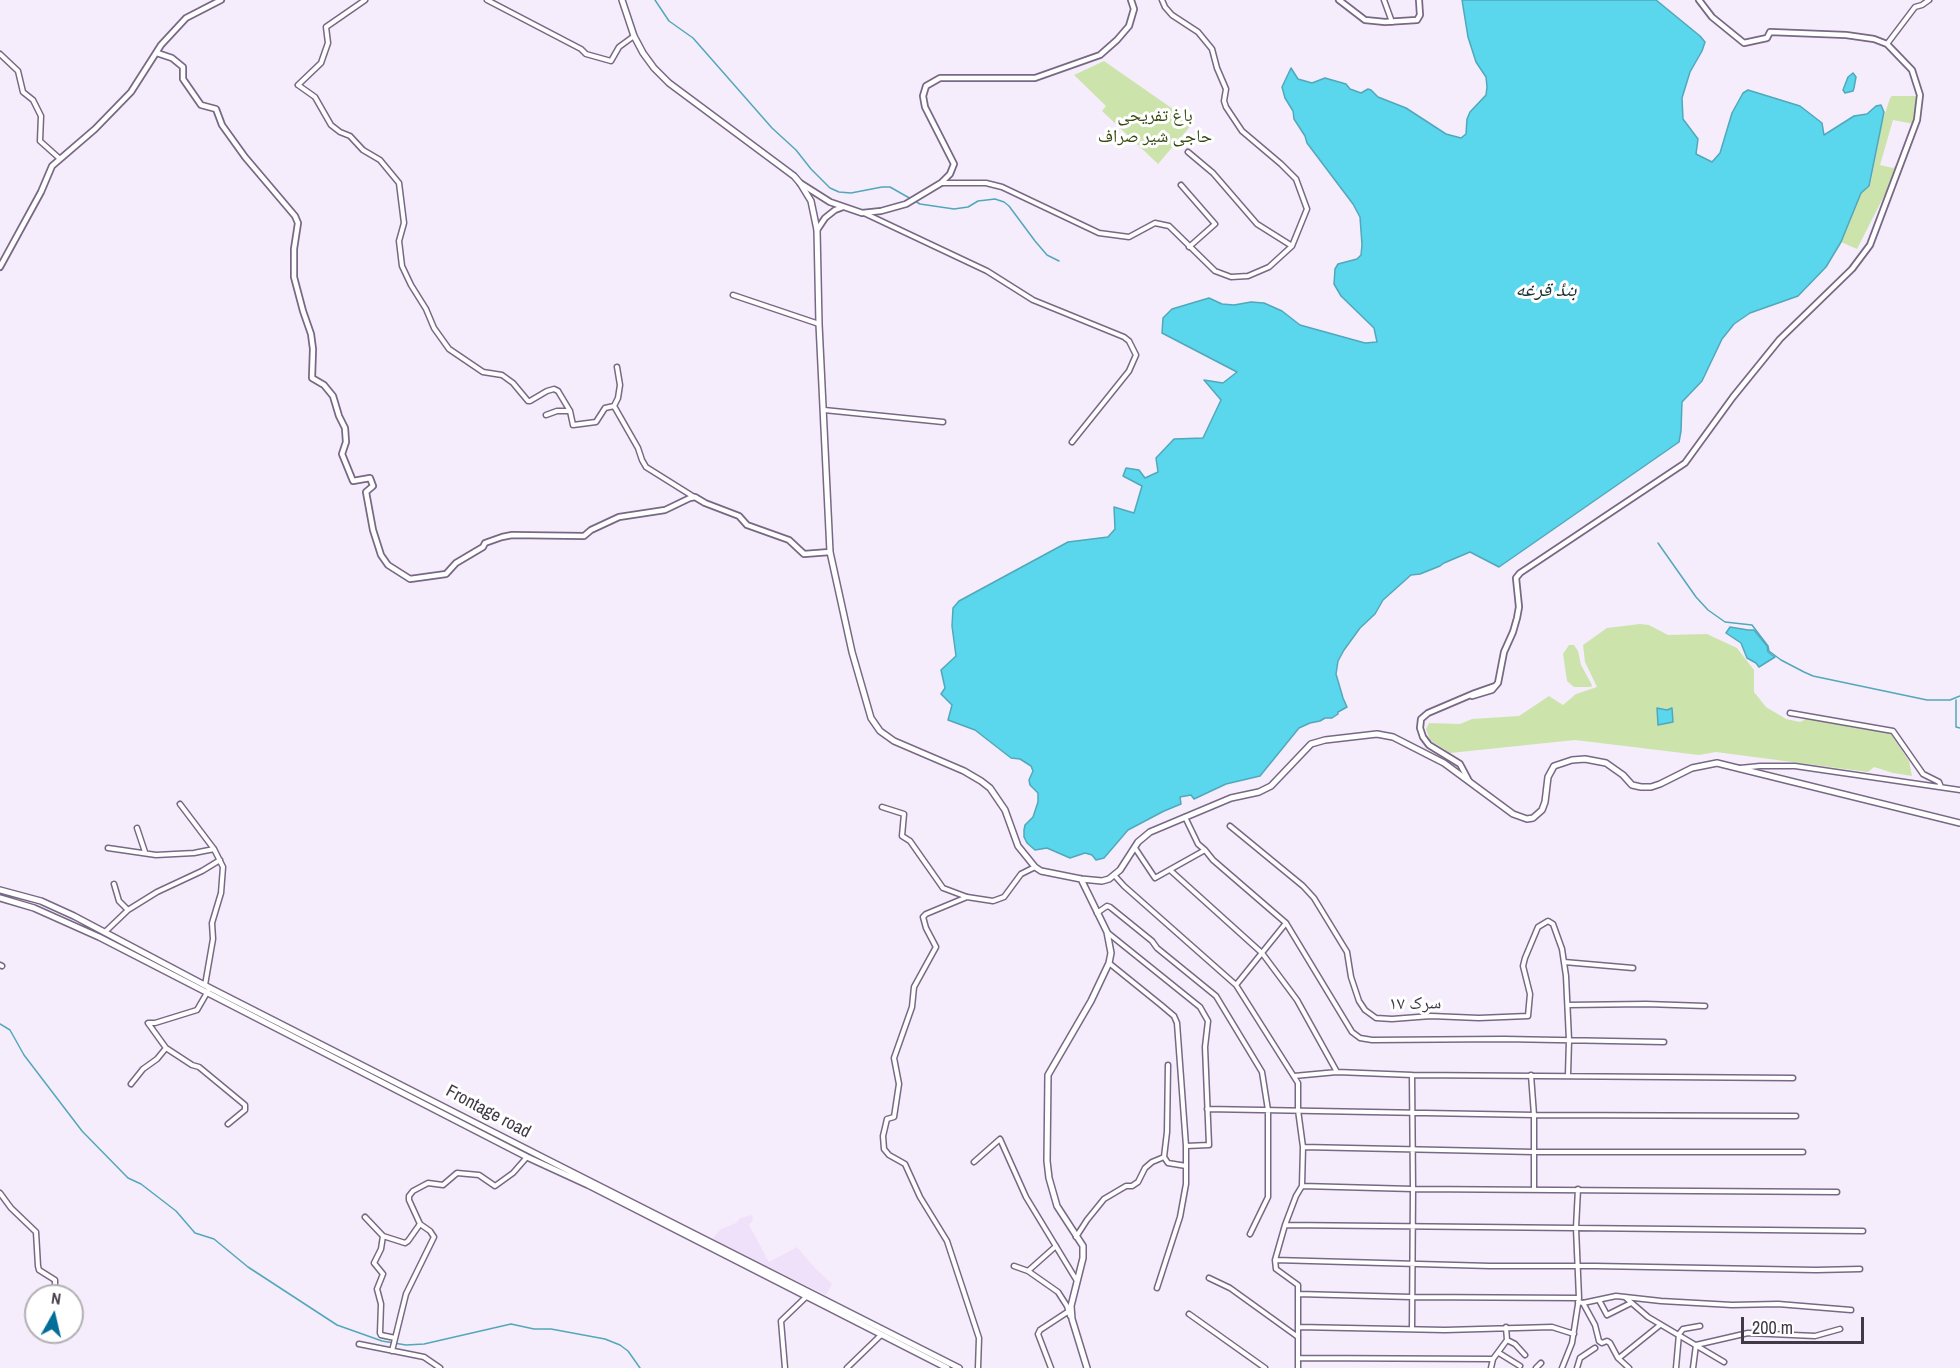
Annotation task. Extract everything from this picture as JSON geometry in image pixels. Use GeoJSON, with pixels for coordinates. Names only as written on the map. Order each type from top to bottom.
{"type":"FeatureCollection","features":[{"type":"Feature","properties":{"kind":"main road"},"geometry":{"type":"LineString","coordinates":[[622,0],[634,36],[648,61],[669,83],[786,169],[800,183],[811,201],[817,230],[830,552],[868,710],[875,726],[894,741],[964,771],[990,788],[1005,810],[1018,846],[1035,867],[1048,874],[1082,879],[1102,880],[1115,876],[1134,847],[1149,832],[1231,798],[1252,794],[1271,786],[1311,744],[1325,740],[1377,735],[1393,737],[1444,763],[1513,814],[1527,819],[1533,818],[1542,810],[1550,770],[1560,763],[1585,759],[1606,763],[1632,785],[1641,787],[1660,784],[1681,773],[1717,763],[1960,823]]}},
{"type":"Feature","properties":{"kind":"main road"},"geometry":{"type":"LineString","coordinates":[[1082,879],[1107,933],[1111,953],[1109,963],[1091,1001],[1048,1074],[1046,1143],[1049,1178],[1057,1206],[1083,1246],[1083,1258],[1071,1306],[1072,1319],[1087,1368]]}},
{"type":"Feature","properties":{"kind":"main road","name":"Frontage road"},"geometry":{"type":"LineString","coordinates":[[0,890],[41,901],[105,932],[207,989],[958,1368]]}},
{"type":"Feature","properties":{"kind":"main road"},"geometry":{"type":"LineString","coordinates":[[8,891],[3,899],[64,920],[207,989],[527,1157],[588,1185],[947,1368]]}},
{"type":"Feature","properties":{"kind":"street"},"geometry":{"type":"LineString","coordinates":[[0,267],[41,192],[52,166],[95,129],[130,92],[172,32],[186,18],[220,0]]}},
{"type":"Feature","properties":{"kind":"street"},"geometry":{"type":"LineString","coordinates":[[365,0],[326,27],[328,43],[321,63],[298,85],[315,97],[331,125],[350,136],[363,150],[380,160],[399,183],[404,223],[399,241],[402,266],[434,328],[449,349],[483,372],[502,375],[513,383],[528,400],[547,391],[554,389],[558,391],[570,411],[573,425],[596,422],[605,408],[614,406]]}},
{"type":"Feature","properties":{"kind":"street"},"geometry":{"type":"LineString","coordinates":[[487,0],[581,49],[586,54],[611,61],[619,47],[634,36]]}},
{"type":"Feature","properties":{"kind":"street"},"geometry":{"type":"LineString","coordinates":[[862,213],[881,211],[906,204],[941,183],[950,174],[954,164],[925,107],[923,96],[926,86],[940,78],[1035,78],[1100,55],[1130,26],[1134,9],[1131,0]]}},
{"type":"Feature","properties":{"kind":"street"},"geometry":{"type":"LineString","coordinates":[[941,183],[986,183],[1002,187],[1100,233],[1129,237],[1155,223],[1169,226],[1215,271],[1231,277],[1248,276],[1269,267],[1292,246],[1307,209],[1296,179],[1242,131],[1226,107],[1224,100],[1226,89],[1216,68],[1212,49],[1198,32],[1172,15],[1162,0]]}},
{"type":"Feature","properties":{"kind":"street"},"geometry":{"type":"LineString","coordinates":[[1340,0],[1365,20],[1392,22],[1417,20],[1420,15],[1419,0]]}},
{"type":"Feature","properties":{"kind":"street"},"geometry":{"type":"LineString","coordinates":[[1384,0],[1392,22]]}},
{"type":"Feature","properties":{"kind":"street"},"geometry":{"type":"LineString","coordinates":[[1469,781],[1460,764],[1429,746],[1420,728],[1421,719],[1428,713],[1492,690],[1496,686],[1504,652],[1517,618],[1519,607],[1516,578],[1520,573],[1684,463],[1780,339],[1852,269],[1870,245],[1917,120],[1920,95],[1912,70],[1887,44],[1874,39],[1846,35],[1770,32],[1767,38],[1744,43],[1712,17],[1699,0]]}},
{"type":"Feature","properties":{"kind":"street"},"geometry":{"type":"LineString","coordinates":[[1887,44],[1915,7],[1929,0]]}},
{"type":"Feature","properties":{"kind":"street"},"geometry":{"type":"LineString","coordinates":[[157,53],[172,58],[183,67],[183,79],[201,105],[216,110],[222,125],[245,157],[296,216],[298,223],[294,249],[294,278],[311,334],[312,378],[329,390],[345,428],[346,441],[342,454],[353,481],[370,478],[373,486],[366,492],[373,530],[381,555],[388,565],[411,579],[446,574],[456,563],[486,543],[502,537],[512,535],[584,536],[591,530],[619,517],[665,510],[695,497]]}},
{"type":"Feature","properties":{"kind":"street"},"geometry":{"type":"LineString","coordinates":[[0,54],[18,71],[23,92],[33,100],[41,116],[40,141],[59,158]]}},
{"type":"Feature","properties":{"kind":"street"},"geometry":{"type":"LineString","coordinates":[[1188,152],[1213,173],[1257,224],[1292,246]]}},
{"type":"Feature","properties":{"kind":"street"},"geometry":{"type":"LineString","coordinates":[[800,183],[830,201],[852,208],[987,271],[1033,300],[1130,341],[1136,355],[1129,371],[1072,442]]}},
{"type":"Feature","properties":{"kind":"street"},"geometry":{"type":"LineString","coordinates":[[1181,185],[1215,224],[1189,247]]}},
{"type":"Feature","properties":{"kind":"street"},"geometry":{"type":"LineString","coordinates":[[817,230],[825,218],[835,210],[844,207],[852,208]]}},
{"type":"Feature","properties":{"kind":"street"},"geometry":{"type":"LineString","coordinates":[[733,295],[819,324]]}},
{"type":"Feature","properties":{"kind":"street"},"geometry":{"type":"LineString","coordinates":[[614,406],[620,385],[616,367]]}},
{"type":"Feature","properties":{"kind":"street"},"geometry":{"type":"LineString","coordinates":[[614,406],[646,467],[705,503],[739,516],[747,525],[789,540],[804,554],[830,552]]}},
{"type":"Feature","properties":{"kind":"street"},"geometry":{"type":"LineString","coordinates":[[824,410],[943,422]]}},
{"type":"Feature","properties":{"kind":"street"},"geometry":{"type":"LineString","coordinates":[[546,415],[556,411],[570,411]]}},
{"type":"Feature","properties":{"kind":"street"},"geometry":{"type":"LineString","coordinates":[[1790,713],[1893,731],[1923,774],[1940,782],[1941,787]]}},
{"type":"Feature","properties":{"kind":"street"},"geometry":{"type":"LineString","coordinates":[[1739,768],[1795,766],[1960,790]]}},
{"type":"Feature","properties":{"kind":"street"},"geometry":{"type":"LineString","coordinates":[[180,804],[214,849],[223,867],[221,893],[212,923],[213,939],[207,989],[197,1010],[148,1023],[166,1048],[199,1067],[245,1105],[245,1110],[228,1124]]}},
{"type":"Feature","properties":{"kind":"street"},"geometry":{"type":"LineString","coordinates":[[882,807],[904,814],[902,836],[910,840],[943,888],[967,897],[993,901],[1004,897],[1021,874],[1035,867]]}},
{"type":"Feature","properties":{"kind":"street"},"geometry":{"type":"LineString","coordinates":[[1185,817],[1198,844],[1213,860],[1286,923],[1352,1032],[1360,1038],[1372,1040],[1664,1042]]}},
{"type":"Feature","properties":{"kind":"street","name":"سرک ۱۷"},"geometry":{"type":"LineString","coordinates":[[1230,826],[1314,897],[1347,952],[1351,977],[1359,1001],[1365,1010],[1376,1018],[1528,1016],[1530,994],[1523,966],[1538,927],[1548,921],[1553,924],[1564,962]]}},
{"type":"Feature","properties":{"kind":"street"},"geometry":{"type":"LineString","coordinates":[[137,828],[146,853]]}},
{"type":"Feature","properties":{"kind":"street"},"geometry":{"type":"LineString","coordinates":[[1134,847],[1155,878],[1205,850]]}},
{"type":"Feature","properties":{"kind":"street"},"geometry":{"type":"LineString","coordinates":[[108,848],[163,855],[214,849]]}},
{"type":"Feature","properties":{"kind":"street"},"geometry":{"type":"LineString","coordinates":[[105,932],[128,910],[157,892],[220,860]]}},
{"type":"Feature","properties":{"kind":"street"},"geometry":{"type":"LineString","coordinates":[[1170,870],[1262,953],[1297,1000],[1337,1072]]}},
{"type":"Feature","properties":{"kind":"street"},"geometry":{"type":"LineString","coordinates":[[1115,876],[1236,985],[1298,1083],[1298,1110],[1303,1147],[1302,1186],[1285,1225],[1275,1260],[1276,1269],[1298,1285],[1298,1368]]}},
{"type":"Feature","properties":{"kind":"street"},"geometry":{"type":"LineString","coordinates":[[114,884],[120,901],[128,910]]}},
{"type":"Feature","properties":{"kind":"street"},"geometry":{"type":"LineString","coordinates":[[967,897],[923,917],[936,948],[914,987],[912,1007],[894,1059],[899,1084],[894,1117],[887,1119],[883,1136],[884,1149],[905,1164],[947,1241],[979,1338],[978,1368]]}},
{"type":"Feature","properties":{"kind":"street"},"geometry":{"type":"LineString","coordinates":[[1097,913],[1107,906],[1110,907],[1216,996],[1262,1072],[1268,1110],[1268,1197],[1250,1234]]}},
{"type":"Feature","properties":{"kind":"street"},"geometry":{"type":"LineString","coordinates":[[1236,985],[1286,923]]}},
{"type":"Feature","properties":{"kind":"street"},"geometry":{"type":"LineString","coordinates":[[1107,933],[1200,1007],[1208,1021],[1205,1047],[1209,1145],[1186,1146]]}},
{"type":"Feature","properties":{"kind":"street"},"geometry":{"type":"LineString","coordinates":[[1568,1075],[1568,1005],[1564,962],[1633,968]]}},
{"type":"Feature","properties":{"kind":"street"},"geometry":{"type":"LineString","coordinates":[[1109,963],[1174,1016],[1177,1023],[1186,1146],[1186,1184],[1180,1217],[1157,1288]]}},
{"type":"Feature","properties":{"kind":"street"},"geometry":{"type":"LineString","coordinates":[[1568,1005],[1705,1006]]}},
{"type":"Feature","properties":{"kind":"street"},"geometry":{"type":"LineString","coordinates":[[131,1084],[166,1048]]}},
{"type":"Feature","properties":{"kind":"street"},"geometry":{"type":"LineString","coordinates":[[1168,1065],[1167,1132],[1164,1157],[1168,1163],[1186,1166]]}},
{"type":"Feature","properties":{"kind":"street"},"geometry":{"type":"LineString","coordinates":[[1293,1076],[1337,1072],[1412,1075],[1793,1078]]}},
{"type":"Feature","properties":{"kind":"street"},"geometry":{"type":"LineString","coordinates":[[1412,1075],[1412,1328]]}},
{"type":"Feature","properties":{"kind":"street"},"geometry":{"type":"LineString","coordinates":[[1532,1075],[1534,1189]]}},
{"type":"Feature","properties":{"kind":"street"},"geometry":{"type":"LineString","coordinates":[[1207,1109],[1534,1115],[1796,1116]]}},
{"type":"Feature","properties":{"kind":"street"},"geometry":{"type":"LineString","coordinates":[[974,1162],[1000,1138],[1026,1197],[1077,1281]]}},
{"type":"Feature","properties":{"kind":"street"},"geometry":{"type":"LineString","coordinates":[[1303,1147],[1534,1152],[1803,1152]]}},
{"type":"Feature","properties":{"kind":"street"},"geometry":{"type":"LineString","coordinates":[[392,1350],[406,1294],[434,1237],[420,1224],[409,1196],[413,1191],[428,1183],[443,1185],[457,1173],[479,1175],[495,1186],[513,1173],[527,1157]]}},
{"type":"Feature","properties":{"kind":"street"},"geometry":{"type":"LineString","coordinates":[[1076,1238],[1104,1199],[1126,1186],[1132,1186],[1145,1168],[1164,1157]]}},
{"type":"Feature","properties":{"kind":"street"},"geometry":{"type":"LineString","coordinates":[[1302,1186],[1837,1192]]}},
{"type":"Feature","properties":{"kind":"street"},"geometry":{"type":"LineString","coordinates":[[1562,1368],[1574,1334],[1580,1301],[1576,1228],[1578,1189]]}},
{"type":"Feature","properties":{"kind":"street"},"geometry":{"type":"LineString","coordinates":[[0,1193],[11,1208],[36,1232],[39,1270],[56,1280],[56,1284]]}},
{"type":"Feature","properties":{"kind":"street"},"geometry":{"type":"LineString","coordinates":[[365,1217],[383,1236],[405,1243],[420,1224]]}},
{"type":"Feature","properties":{"kind":"street"},"geometry":{"type":"LineString","coordinates":[[1285,1225],[1863,1231]]}},
{"type":"Feature","properties":{"kind":"street"},"geometry":{"type":"LineString","coordinates":[[383,1236],[381,1249],[374,1263],[383,1274],[377,1289],[381,1304],[380,1333],[395,1339]]}},
{"type":"Feature","properties":{"kind":"street"},"geometry":{"type":"LineString","coordinates":[[1028,1271],[1056,1246]]}},
{"type":"Feature","properties":{"kind":"street"},"geometry":{"type":"LineString","coordinates":[[1275,1260],[1412,1265],[1860,1269]]}},
{"type":"Feature","properties":{"kind":"street"},"geometry":{"type":"LineString","coordinates":[[1014,1266],[1028,1271],[1058,1292],[1072,1319]]}},
{"type":"Feature","properties":{"kind":"street"},"geometry":{"type":"LineString","coordinates":[[1209,1278],[1230,1288],[1298,1337]]}},
{"type":"Feature","properties":{"kind":"street"},"geometry":{"type":"LineString","coordinates":[[1298,1294],[1580,1301],[1616,1296],[1732,1305],[1778,1304],[1851,1310]]}},
{"type":"Feature","properties":{"kind":"street"},"geometry":{"type":"LineString","coordinates":[[784,1368],[781,1321],[806,1297]]}},
{"type":"Feature","properties":{"kind":"street"},"geometry":{"type":"LineString","coordinates":[[1626,1298],[1647,1317],[1724,1362]]}},
{"type":"Feature","properties":{"kind":"street"},"geometry":{"type":"LineString","coordinates":[[1599,1300],[1607,1315],[1631,1303]]}},
{"type":"Feature","properties":{"kind":"street"},"geometry":{"type":"LineString","coordinates":[[1580,1301],[1595,1325],[1599,1341],[1610,1343],[1618,1358],[1629,1368]]}},
{"type":"Feature","properties":{"kind":"street"},"geometry":{"type":"LineString","coordinates":[[1051,1368],[1038,1334],[1040,1330],[1069,1311]]}},
{"type":"Feature","properties":{"kind":"street"},"geometry":{"type":"LineString","coordinates":[[1188,1314],[1265,1368]]}},
{"type":"Feature","properties":{"kind":"street"},"geometry":{"type":"LineString","coordinates":[[1618,1358],[1660,1325]]}},
{"type":"Feature","properties":{"kind":"street"},"geometry":{"type":"LineString","coordinates":[[1676,1368],[1679,1334],[1683,1329],[1701,1326]]}},
{"type":"Feature","properties":{"kind":"street"},"geometry":{"type":"LineString","coordinates":[[1298,1327],[1469,1329],[1552,1327],[1574,1334]]}},
{"type":"Feature","properties":{"kind":"street"},"geometry":{"type":"LineString","coordinates":[[1491,1368],[1493,1359],[1507,1340],[1506,1327]]}},
{"type":"Feature","properties":{"kind":"street"},"geometry":{"type":"LineString","coordinates":[[1696,1345],[1748,1333],[1815,1336],[1840,1329]]}},
{"type":"Feature","properties":{"kind":"street"},"geometry":{"type":"LineString","coordinates":[[847,1368],[881,1335]]}},
{"type":"Feature","properties":{"kind":"street"},"geometry":{"type":"LineString","coordinates":[[1507,1340],[1525,1354]]}},
{"type":"Feature","properties":{"kind":"street"},"geometry":{"type":"LineString","coordinates":[[359,1344],[424,1357],[440,1368]]}},
{"type":"Feature","properties":{"kind":"street"},"geometry":{"type":"LineString","coordinates":[[1693,1368],[1696,1345]]}},
{"type":"Feature","properties":{"kind":"street"},"geometry":{"type":"LineString","coordinates":[[1577,1368],[1580,1358],[1595,1348]]}},
{"type":"Feature","properties":{"kind":"street"},"geometry":{"type":"LineString","coordinates":[[1498,1353],[1520,1366]]}},
{"type":"Feature","properties":{"kind":"street"},"geometry":{"type":"LineString","coordinates":[[1298,1358],[1493,1359]]}},
{"type":"Feature","properties":{"kind":"street"},"geometry":{"type":"LineString","coordinates":[[1536,1368],[1541,1363]]}},
{"type":"Feature","properties":{"kind":"shaded area"},"geometry":{"type":"Polygon","coordinates":[[[752,1215],[753,1220],[749,1225],[769,1262],[797,1247],[832,1284],[826,1295],[711,1240],[721,1229],[736,1223],[740,1218],[752,1215]]]}},
{"type":"Feature","properties":{"kind":"green space","name":"باغ تفریحی حاجی شیر صراف"},"geometry":{"type":"Polygon","coordinates":[[[1104,61],[1193,123],[1158,164],[1102,111],[1106,106],[1074,75],[1104,61]]]}},
{"type":"Feature","properties":{"kind":"green space"},"geometry":{"type":"Polygon","coordinates":[[[1892,96],[1916,96],[1914,124],[1893,120],[1880,165],[1893,168],[1906,155],[1895,168],[1885,194],[1857,249],[1841,242],[1860,194],[1870,186],[1882,123],[1892,96]]]}},
{"type":"Feature","properties":{"kind":"green space"},"geometry":{"type":"Polygon","coordinates":[[[1649,625],[1668,635],[1707,634],[1737,648],[1754,670],[1754,692],[1766,707],[1786,719],[1800,722],[1806,719],[1889,731],[1909,761],[1912,776],[1874,767],[1868,772],[1716,752],[1699,755],[1575,740],[1450,753],[1430,740],[1426,729],[1429,723],[1460,724],[1472,719],[1519,716],[1549,696],[1563,705],[1576,694],[1597,687],[1585,662],[1583,645],[1607,628],[1649,625]]]}},
{"type":"Feature","properties":{"kind":"green space"},"geometry":{"type":"Polygon","coordinates":[[[1569,645],[1574,645],[1578,651],[1581,665],[1591,687],[1574,687],[1567,681],[1563,654],[1569,645]]]}},
{"type":"Feature","properties":{"kind":"water","name":"بندٔ قرغه"},"geometry":{"type":"Polygon","coordinates":[[[1462,0],[1656,0],[1705,42],[1690,72],[1682,98],[1683,119],[1698,139],[1696,154],[1712,162],[1720,153],[1732,113],[1743,93],[1748,90],[1800,106],[1822,123],[1824,135],[1854,116],[1867,114],[1876,106],[1881,105],[1884,112],[1869,186],[1861,193],[1841,242],[1826,267],[1798,296],[1750,313],[1734,324],[1722,339],[1702,381],[1682,402],[1679,442],[1499,567],[1470,552],[1420,574],[1411,575],[1383,600],[1375,614],[1360,628],[1338,661],[1336,674],[1347,707],[1332,718],[1325,718],[1299,728],[1260,776],[1226,784],[1194,799],[1191,795],[1180,797],[1181,804],[1128,830],[1104,858],[1096,860],[1092,855],[1085,853],[1070,858],[1047,848],[1035,850],[1024,837],[1025,825],[1033,817],[1038,802],[1038,793],[1030,785],[1029,780],[1033,771],[1031,766],[1020,759],[1011,758],[975,730],[948,720],[952,705],[941,694],[945,688],[941,670],[956,656],[952,626],[953,608],[959,601],[1068,542],[1108,537],[1115,529],[1114,507],[1134,513],[1142,486],[1123,476],[1126,468],[1139,470],[1145,478],[1158,472],[1156,458],[1174,439],[1203,438],[1221,400],[1204,380],[1223,383],[1237,372],[1162,333],[1163,318],[1172,309],[1209,298],[1222,304],[1264,303],[1282,311],[1300,325],[1365,343],[1377,342],[1374,328],[1341,296],[1334,284],[1335,269],[1338,264],[1357,259],[1361,255],[1360,217],[1353,204],[1307,143],[1294,119],[1293,111],[1285,98],[1282,87],[1291,68],[1298,79],[1312,83],[1325,78],[1346,84],[1350,89],[1361,93],[1368,89],[1378,97],[1406,108],[1446,134],[1461,138],[1466,134],[1470,112],[1486,95],[1487,87],[1486,77],[1476,62],[1468,37],[1462,0]]]}},
{"type":"Feature","properties":{"kind":"water"},"geometry":{"type":"Polygon","coordinates":[[[1853,73],[1856,77],[1853,91],[1845,93],[1843,90],[1848,77],[1853,73]]]}},
{"type":"Feature","properties":{"kind":"water"},"geometry":{"type":"Polygon","coordinates":[[[1730,627],[1754,630],[1767,646],[1768,652],[1775,657],[1759,667],[1747,658],[1741,643],[1726,633],[1730,627]]]}},
{"type":"Feature","properties":{"kind":"water"},"geometry":{"type":"Polygon","coordinates":[[[1657,708],[1667,710],[1672,708],[1673,722],[1658,725],[1657,708]]]}},
{"type":"Feature","properties":{"kind":"waterway"},"geometry":{"type":"LineString","coordinates":[[655,0],[669,21],[693,38],[772,128],[796,150],[830,188],[839,192],[851,193],[890,187],[920,204],[954,209],[968,207],[978,201],[995,199],[1009,206],[1047,255],[1059,261]]}},
{"type":"Feature","properties":{"kind":"waterway"},"geometry":{"type":"LineString","coordinates":[[1658,543],[1696,597],[1708,610],[1725,622],[1752,625],[1768,646],[1769,651],[1804,672],[1813,676],[1927,700],[1950,700],[1960,696]]}},
{"type":"Feature","properties":{"kind":"waterway"},"geometry":{"type":"LineString","coordinates":[[1956,700],[1956,727],[1960,728]]}},
{"type":"Feature","properties":{"kind":"waterway"},"geometry":{"type":"LineString","coordinates":[[0,1024],[10,1030],[24,1055],[82,1131],[128,1178],[141,1184],[176,1211],[195,1233],[214,1239],[248,1267],[337,1325],[382,1341],[406,1345],[424,1344],[511,1324],[534,1329],[551,1329],[605,1339],[620,1345],[628,1351],[640,1368]]}}]}
